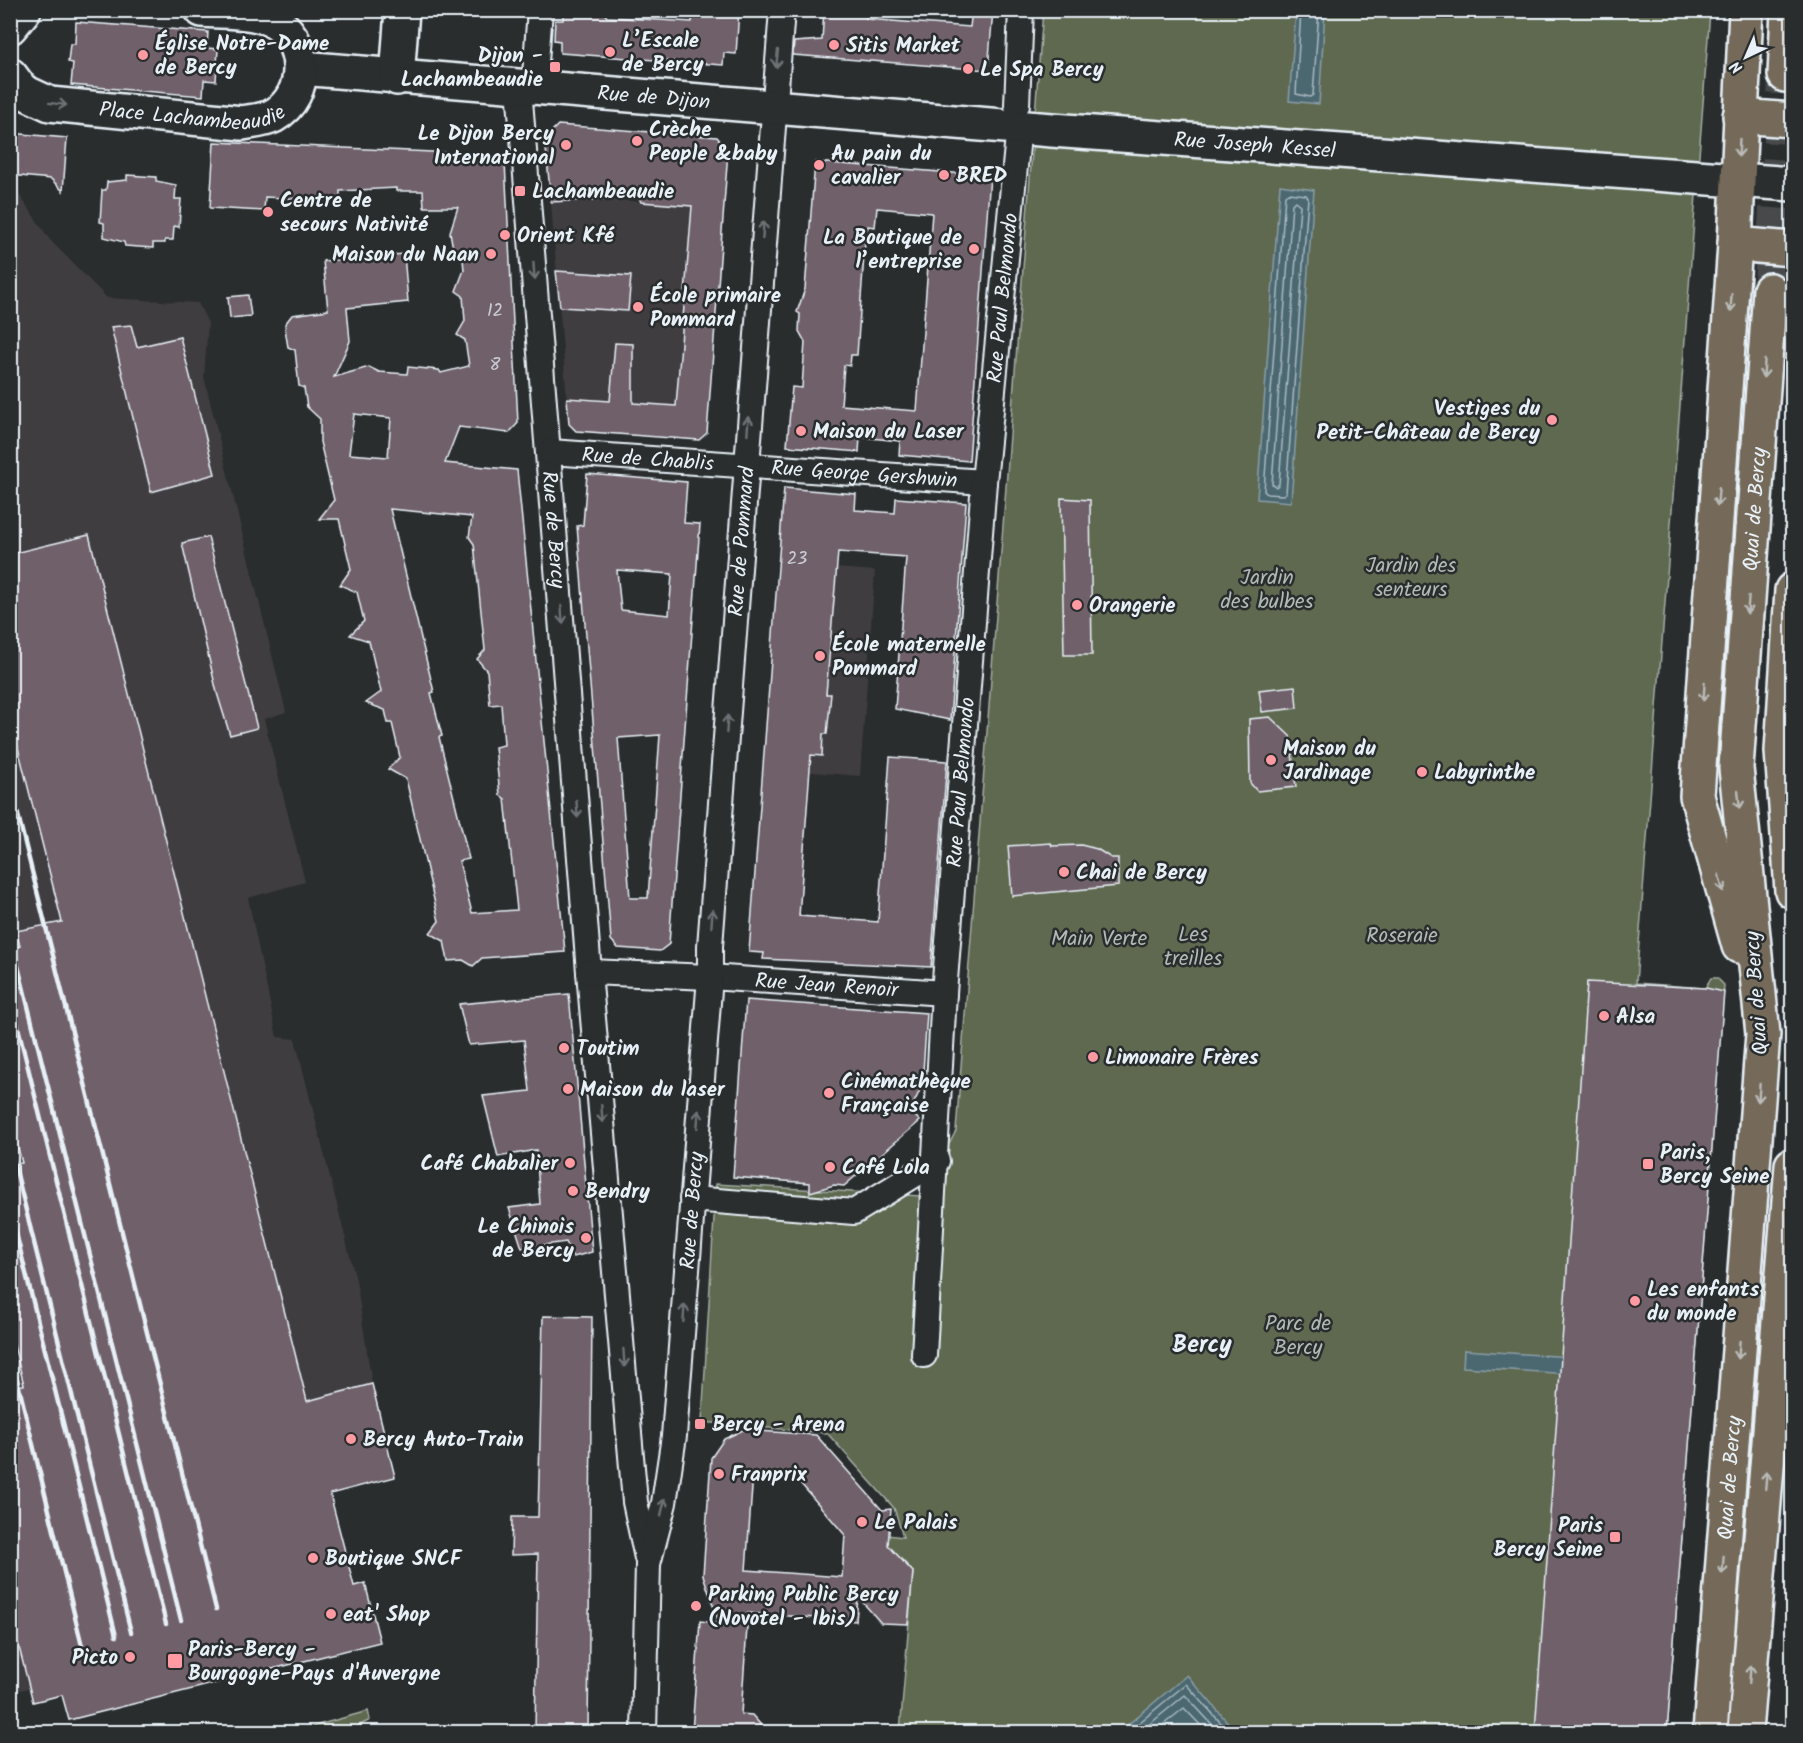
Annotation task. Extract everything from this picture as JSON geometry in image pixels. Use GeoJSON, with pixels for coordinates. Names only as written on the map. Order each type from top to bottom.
{"type":"FeatureCollection","features":[{"type":"Feature","properties":{"kind":"main road"},"geometry":{"type":"LineString","coordinates":[[201,10],[261,15],[271,19],[288,33],[295,43],[301,68]]}},
{"type":"Feature","properties":{"kind":"main road"},"geometry":{"type":"LineString","coordinates":[[397,78],[402,10]]}},
{"type":"Feature","properties":{"kind":"main road"},"geometry":{"type":"LineString","coordinates":[[1746,10],[1735,244],[1697,796],[1763,1034]]}},
{"type":"Feature","properties":{"kind":"main road"},"geometry":{"type":"LineString","coordinates":[[1785,75],[1788,10]]}},
{"type":"Feature","properties":{"kind":"main road","name":"Place Lachambeaudie"},"geometry":{"type":"LineString","coordinates":[[10,75],[22,91],[50,104],[242,123],[261,121],[285,106],[299,82],[301,68],[526,88]]}},
{"type":"Feature","properties":{"kind":"main road","name":"Rue de Dijon"},"geometry":{"type":"LineString","coordinates":[[526,88],[773,107]]}},
{"type":"Feature","properties":{"kind":"main road","name":"Rue Joseph Kessel"},"geometry":{"type":"LineString","coordinates":[[773,107],[1052,130],[1792,184]]}},
{"type":"Feature","properties":{"kind":"main road"},"geometry":{"type":"LineString","coordinates":[[1740,116],[1792,120]]}},
{"type":"Feature","properties":{"kind":"main road"},"geometry":{"type":"LineString","coordinates":[[1735,244],[1792,249]]}},
{"type":"Feature","properties":{"kind":"main road","name":"Quai de Bercy"},"geometry":{"type":"LineString","coordinates":[[1710,1732],[1763,1034],[1736,768],[1770,290]]}},
{"type":"Feature","properties":{"kind":"main road"},"geometry":{"type":"LineString","coordinates":[[1792,590],[1782,751],[1792,891]]}},
{"type":"Feature","properties":{"kind":"main road","name":"Quai de Bercy"},"geometry":{"type":"LineString","coordinates":[[1745,1732],[1792,1165]]}},
{"type":"Feature","properties":{"kind":"street","name":"Rue de Bercy"},"geometry":{"type":"LineString","coordinates":[[540,10],[526,88],[550,452],[589,972],[635,1502],[648,1564],[644,1732]]}},
{"type":"Feature","properties":{"kind":"street","name":"Rue de Pommard"},"geometry":{"type":"LineString","coordinates":[[710,977],[710,946],[782,10]]}},
{"type":"Feature","properties":{"kind":"street"},"geometry":{"type":"LineString","coordinates":[[1017,105],[1021,10]]}},
{"type":"Feature","properties":{"kind":"street","name":"Rue Paul Belmondo"},"geometry":{"type":"LineString","coordinates":[[924,1355],[937,1161],[944,993],[984,482],[1018,136]]}},
{"type":"Feature","properties":{"kind":"street","name":"Rue de Chablis"},"geometry":{"type":"LineString","coordinates":[[550,452],[746,464]]}},
{"type":"Feature","properties":{"kind":"street","name":"Rue George Gershwin"},"geometry":{"type":"LineString","coordinates":[[746,464],[984,482]]}},
{"type":"Feature","properties":{"kind":"street"},"geometry":{"type":"LineString","coordinates":[[589,972],[710,977]]}},
{"type":"Feature","properties":{"kind":"street","name":"Rue de Bercy"},"geometry":{"type":"LineString","coordinates":[[648,1564],[664,1503],[674,1436],[710,977]]}},
{"type":"Feature","properties":{"kind":"street","name":"Rue Jean Renoir"},"geometry":{"type":"LineString","coordinates":[[710,977],[944,993]]}},
{"type":"Feature","properties":{"kind":"street"},"geometry":{"type":"LineString","coordinates":[[692,1199],[854,1212],[937,1161]]}},
{"type":"Feature","properties":{"kind":"shaded area"},"geometry":{"type":"Polygon","coordinates":[[[10,181],[50,240],[107,298],[198,303],[208,323],[204,377],[286,712],[264,719],[305,882],[248,898],[277,1037],[295,1039],[356,1280],[372,1384],[395,1477],[330,1494],[353,1586],[365,1583],[380,1642],[69,1720],[62,1695],[30,1688],[10,1692],[10,181]]]}},
{"type":"Feature","properties":{"kind":"shaded area","name":"École primaire Pommard"},"geometry":{"type":"Polygon","coordinates":[[[594,198],[693,206],[707,433],[576,431],[569,424],[551,202],[594,198]]]}},
{"type":"Feature","properties":{"kind":"shaded area","name":"École maternelle Pommard"},"geometry":{"type":"Polygon","coordinates":[[[836,568],[875,571],[860,776],[763,768],[836,568]]]}},
{"type":"Feature","properties":{"kind":"green space","name":"Parc de Bercy"},"geometry":{"type":"Polygon","coordinates":[[[1043,11],[1710,11],[1636,983],[1705,988],[1711,978],[1717,978],[1724,985],[1667,1732],[900,1732],[913,1572],[888,1545],[888,1535],[903,1537],[894,1508],[827,1433],[702,1422],[716,1184],[921,1196],[956,1131],[1043,11]]]}},
{"type":"Feature","properties":{"kind":"green space"},"geometry":{"type":"Polygon","coordinates":[[[368,1711],[370,1720],[347,1732],[302,1732],[318,1725],[368,1711]]]}},
{"type":"Feature","properties":{"kind":"water"},"geometry":{"type":"Polygon","coordinates":[[[1296,11],[1325,11],[1319,104],[1289,101],[1296,11]]]}},
{"type":"Feature","properties":{"kind":"water"},"geometry":{"type":"Polygon","coordinates":[[[1280,185],[1314,190],[1291,502],[1257,499],[1280,185]]]}},
{"type":"Feature","properties":{"kind":"water"},"geometry":{"type":"Polygon","coordinates":[[[1464,1350],[1571,1357],[1570,1374],[1463,1367],[1464,1350]]]}},
{"type":"Feature","properties":{"kind":"water"},"geometry":{"type":"Polygon","coordinates":[[[1187,1675],[1236,1732],[1119,1732],[1187,1675]]]}},
{"type":"Feature","properties":{"kind":"building"},"geometry":{"type":"Polygon","coordinates":[[[563,10],[602,10],[607,17],[692,22],[693,10],[739,10],[736,54],[724,53],[723,65],[560,53],[560,41],[554,40],[555,20],[563,20],[563,10]]]}},
{"type":"Feature","properties":{"kind":"building"},"geometry":{"type":"Polygon","coordinates":[[[824,10],[867,10],[866,19],[970,27],[972,10],[993,10],[988,70],[793,55],[794,42],[822,40],[824,10]]]}},
{"type":"Feature","properties":{"kind":"building","name":"Église Notre-Dame de Bercy"},"geometry":{"type":"Polygon","coordinates":[[[76,22],[208,32],[207,48],[218,49],[216,81],[204,80],[203,96],[71,85],[73,63],[68,62],[70,44],[75,44],[76,22]]]}},
{"type":"Feature","properties":{"kind":"building"},"geometry":{"type":"Polygon","coordinates":[[[558,125],[717,137],[728,151],[707,433],[699,440],[576,431],[569,424],[567,398],[610,401],[615,343],[633,344],[633,403],[676,406],[692,206],[641,202],[636,192],[606,190],[605,199],[551,202],[545,138],[558,125]]]}},
{"type":"Feature","properties":{"kind":"building"},"geometry":{"type":"Polygon","coordinates":[[[10,133],[67,138],[63,191],[51,179],[10,175],[10,133]]]}},
{"type":"Feature","properties":{"kind":"building"},"geometry":{"type":"Polygon","coordinates":[[[214,142],[497,155],[505,162],[518,423],[509,433],[459,427],[445,463],[517,470],[565,952],[482,958],[473,966],[463,960],[448,961],[444,941],[430,933],[439,921],[406,779],[388,769],[400,757],[392,723],[388,723],[385,710],[366,703],[381,692],[369,641],[350,635],[364,621],[357,592],[340,585],[351,569],[339,519],[319,519],[334,500],[320,442],[320,419],[307,407],[304,388],[299,386],[295,350],[288,347],[286,335],[285,324],[292,315],[328,310],[323,261],[404,254],[408,302],[347,308],[350,341],[334,377],[369,367],[379,372],[407,374],[408,367],[439,370],[441,373],[469,366],[465,340],[457,335],[465,321],[463,296],[456,291],[464,270],[462,250],[453,249],[450,232],[458,207],[424,207],[423,191],[396,191],[396,188],[340,191],[340,201],[265,197],[264,211],[210,208],[214,142]],[[354,414],[349,454],[388,457],[391,418],[354,414]],[[390,509],[434,692],[431,693],[442,736],[439,737],[469,859],[459,861],[472,913],[517,910],[505,799],[500,795],[495,747],[504,745],[501,704],[490,705],[487,671],[477,659],[485,650],[474,544],[469,537],[472,517],[390,509]]]}},
{"type":"Feature","properties":{"kind":"building"},"geometry":{"type":"Polygon","coordinates":[[[815,162],[990,176],[969,461],[899,455],[900,441],[860,437],[859,452],[787,446],[792,387],[802,388],[805,342],[799,331],[800,314],[797,312],[805,289],[815,162]],[[877,208],[875,227],[868,226],[857,355],[851,355],[850,366],[844,365],[841,405],[917,411],[932,213],[877,208]]]}},
{"type":"Feature","properties":{"kind":"building"},"geometry":{"type":"Polygon","coordinates":[[[127,175],[156,177],[156,181],[176,185],[175,199],[181,199],[179,227],[174,226],[173,240],[153,243],[153,248],[125,246],[124,242],[104,237],[104,223],[100,222],[102,190],[106,190],[107,182],[127,180],[127,175]]]}},
{"type":"Feature","properties":{"kind":"building"},"geometry":{"type":"Polygon","coordinates":[[[556,271],[631,276],[628,311],[560,307],[556,271]]]}},
{"type":"Feature","properties":{"kind":"building"},"geometry":{"type":"Polygon","coordinates":[[[248,295],[251,316],[230,318],[228,297],[248,295]]]}},
{"type":"Feature","properties":{"kind":"building"},"geometry":{"type":"Polygon","coordinates":[[[131,325],[137,347],[180,337],[215,474],[151,492],[111,327],[131,325]]]}},
{"type":"Feature","properties":{"kind":"building"},"geometry":{"type":"Polygon","coordinates":[[[587,474],[687,482],[684,523],[700,524],[669,944],[660,951],[618,948],[611,940],[577,526],[583,525],[587,474]],[[617,570],[621,610],[669,615],[672,574],[617,570]],[[660,735],[618,738],[630,898],[648,898],[660,735]]]}},
{"type":"Feature","properties":{"kind":"building"},"geometry":{"type":"Polygon","coordinates":[[[784,488],[856,494],[855,510],[895,513],[896,498],[966,503],[950,720],[895,709],[906,557],[838,552],[826,694],[831,694],[827,734],[823,734],[822,756],[811,755],[799,916],[878,922],[890,757],[947,761],[931,967],[763,959],[764,953],[749,952],[784,488]]]}},
{"type":"Feature","properties":{"kind":"building","name":"Orangerie"},"geometry":{"type":"Polygon","coordinates":[[[1061,498],[1090,500],[1092,655],[1064,655],[1061,498]]]}},
{"type":"Feature","properties":{"kind":"building"},"geometry":{"type":"Polygon","coordinates":[[[89,535],[307,1401],[372,1384],[395,1477],[330,1494],[354,1586],[365,1583],[380,1642],[69,1720],[62,1695],[33,1702],[10,1612],[10,1387],[24,1385],[10,1330],[10,1165],[22,1163],[10,1118],[10,947],[20,946],[16,931],[62,922],[10,716],[10,554],[89,535]]]}},
{"type":"Feature","properties":{"kind":"building"},"geometry":{"type":"Polygon","coordinates":[[[208,537],[257,728],[230,735],[217,693],[182,543],[208,537]]]}},
{"type":"Feature","properties":{"kind":"building"},"geometry":{"type":"Polygon","coordinates":[[[1295,686],[1297,708],[1262,712],[1259,690],[1295,686]]]}},
{"type":"Feature","properties":{"kind":"building","name":"Maison du Jardinage"},"geometry":{"type":"Polygon","coordinates":[[[1270,717],[1290,736],[1296,787],[1257,791],[1250,783],[1249,719],[1270,717]]]}},
{"type":"Feature","properties":{"kind":"building","name":"Chai de Bercy"},"geometry":{"type":"Polygon","coordinates":[[[1051,843],[1052,846],[1081,845],[1097,849],[1111,858],[1118,858],[1118,886],[1012,896],[1008,846],[1051,843]]]}},
{"type":"Feature","properties":{"kind":"building","name":"Paris Bercy Seine"},"geometry":{"type":"Polygon","coordinates":[[[1587,982],[1706,988],[1724,992],[1667,1732],[1535,1732],[1587,982]]]}},
{"type":"Feature","properties":{"kind":"building"},"geometry":{"type":"Polygon","coordinates":[[[569,994],[592,1252],[573,1257],[566,1242],[522,1248],[509,1208],[540,1204],[536,1150],[498,1157],[483,1096],[530,1091],[524,1040],[469,1045],[459,1004],[569,994]]]}},
{"type":"Feature","properties":{"kind":"building","name":"Cinémathèque Française"},"geometry":{"type":"Polygon","coordinates":[[[746,1000],[927,1013],[922,1086],[910,1111],[920,1121],[844,1186],[834,1185],[810,1192],[810,1183],[733,1177],[746,1000]]]}},
{"type":"Feature","properties":{"kind":"building"},"geometry":{"type":"Polygon","coordinates":[[[543,1316],[592,1317],[588,1732],[535,1732],[538,1554],[511,1555],[512,1517],[538,1517],[543,1316]]]}},
{"type":"Feature","properties":{"kind":"building","name":"Le Palais"},"geometry":{"type":"Polygon","coordinates":[[[743,1430],[816,1435],[882,1510],[891,1509],[888,1545],[913,1572],[908,1624],[881,1623],[858,1597],[856,1621],[748,1613],[741,1714],[752,1715],[767,1732],[692,1732],[700,1621],[719,1623],[703,1575],[711,1458],[724,1439],[743,1430]],[[753,1474],[746,1570],[842,1577],[845,1535],[795,1477],[753,1474]]]}},
{"type":"Feature","properties":{"kind":"tunnel"},"geometry":{"type":"LineString","coordinates":[[1770,290],[1785,75]]}},
{"type":"Feature","properties":{"kind":"railway"},"geometry":{"type":"LineString","coordinates":[[10,783],[216,1609]]}},
{"type":"Feature","properties":{"kind":"railway"},"geometry":{"type":"LineString","coordinates":[[10,934],[181,1620]]}},
{"type":"Feature","properties":{"kind":"railway"},"geometry":{"type":"LineString","coordinates":[[10,995],[166,1624]]}},
{"type":"Feature","properties":{"kind":"railway"},"geometry":{"type":"LineString","coordinates":[[10,1146],[131,1632]]}},
{"type":"Feature","properties":{"kind":"railway"},"geometry":{"type":"LineString","coordinates":[[10,1209],[116,1636]]}},
{"type":"Feature","properties":{"kind":"railway"},"geometry":{"type":"LineString","coordinates":[[10,1350],[82,1646]]}},
{"type":"Feature","properties":{"kind":"place","name":"Sitis Market"},"geometry":{"type":"Point","coordinates":[834,45]}},
{"type":"Feature","properties":{"kind":"place","name":"L’Escale de Bercy"},"geometry":{"type":"Point","coordinates":[610,52]}},
{"type":"Feature","properties":{"kind":"place","name":"Église Notre-Dame de Bercy"},"geometry":{"type":"Point","coordinates":[143,55]}},
{"type":"Feature","properties":{"kind":"place","name":"Dijon - Lachambeaudie"},"geometry":{"type":"Point","coordinates":[555,67]}},
{"type":"Feature","properties":{"kind":"place","name":"Le Spa Bercy"},"geometry":{"type":"Point","coordinates":[968,69]}},
{"type":"Feature","properties":{"kind":"place","name":"Crèche People &baby"},"geometry":{"type":"Point","coordinates":[637,141]}},
{"type":"Feature","properties":{"kind":"place","name":"Le Dijon Bercy International"},"geometry":{"type":"Point","coordinates":[566,145]}},
{"type":"Feature","properties":{"kind":"place","name":"Au pain du cavalier"},"geometry":{"type":"Point","coordinates":[819,165]}},
{"type":"Feature","properties":{"kind":"place","name":"BRED"},"geometry":{"type":"Point","coordinates":[944,175]}},
{"type":"Feature","properties":{"kind":"place","name":"Lachambeaudie"},"geometry":{"type":"Point","coordinates":[520,191]}},
{"type":"Feature","properties":{"kind":"place","name":"Centre de secours Nativité"},"geometry":{"type":"Point","coordinates":[268,212]}},
{"type":"Feature","properties":{"kind":"place","name":"Orient Kfé"},"geometry":{"type":"Point","coordinates":[505,235]}},
{"type":"Feature","properties":{"kind":"place","name":"La Boutique de l’entreprise"},"geometry":{"type":"Point","coordinates":[974,249]}},
{"type":"Feature","properties":{"kind":"place","name":"Maison du Naan"},"geometry":{"type":"Point","coordinates":[491,254]}},
{"type":"Feature","properties":{"kind":"place","name":"École primaire Pommard"},"geometry":{"type":"Point","coordinates":[638,307]}},
{"type":"Feature","properties":{"kind":"place","name":"Vestiges du Petit-Château de Bercy"},"geometry":{"type":"Point","coordinates":[1552,420]}},
{"type":"Feature","properties":{"kind":"place","name":"Maison du Laser"},"geometry":{"type":"Point","coordinates":[801,431]}},
{"type":"Feature","properties":{"kind":"place","name":"Orangerie"},"geometry":{"type":"Point","coordinates":[1077,605]}},
{"type":"Feature","properties":{"kind":"place","name":"École maternelle Pommard"},"geometry":{"type":"Point","coordinates":[820,656]}},
{"type":"Feature","properties":{"kind":"place","name":"Maison du Jardinage"},"geometry":{"type":"Point","coordinates":[1271,760]}},
{"type":"Feature","properties":{"kind":"place","name":"Labyrinthe"},"geometry":{"type":"Point","coordinates":[1422,772]}},
{"type":"Feature","properties":{"kind":"place","name":"Chai de Bercy"},"geometry":{"type":"Point","coordinates":[1064,872]}},
{"type":"Feature","properties":{"kind":"place","name":"Alsa"},"geometry":{"type":"Point","coordinates":[1604,1016]}},
{"type":"Feature","properties":{"kind":"place","name":"Toutim"},"geometry":{"type":"Point","coordinates":[564,1048]}},
{"type":"Feature","properties":{"kind":"place","name":"Limonaire Frères"},"geometry":{"type":"Point","coordinates":[1093,1057]}},
{"type":"Feature","properties":{"kind":"place","name":"Maison du laser"},"geometry":{"type":"Point","coordinates":[568,1089]}},
{"type":"Feature","properties":{"kind":"place","name":"Cinémathèque Française"},"geometry":{"type":"Point","coordinates":[829,1093]}},
{"type":"Feature","properties":{"kind":"place","name":"Café Chabalier"},"geometry":{"type":"Point","coordinates":[570,1163]}},
{"type":"Feature","properties":{"kind":"place","name":"Paris, Bercy Seine"},"geometry":{"type":"Point","coordinates":[1648,1164]}},
{"type":"Feature","properties":{"kind":"place","name":"Café Lola"},"geometry":{"type":"Point","coordinates":[830,1167]}},
{"type":"Feature","properties":{"kind":"place","name":"Bendry"},"geometry":{"type":"Point","coordinates":[573,1191]}},
{"type":"Feature","properties":{"kind":"place","name":"Le Chinois de Bercy"},"geometry":{"type":"Point","coordinates":[586,1238]}},
{"type":"Feature","properties":{"kind":"place","name":"Les enfants du monde"},"geometry":{"type":"Point","coordinates":[1635,1301]}},
{"type":"Feature","properties":{"kind":"place","name":"Bercy - Arena"},"geometry":{"type":"Point","coordinates":[700,1424]}},
{"type":"Feature","properties":{"kind":"place","name":"Bercy Auto-Train"},"geometry":{"type":"Point","coordinates":[351,1439]}},
{"type":"Feature","properties":{"kind":"place","name":"Franprix"},"geometry":{"type":"Point","coordinates":[719,1474]}},
{"type":"Feature","properties":{"kind":"place","name":"Le Palais"},"geometry":{"type":"Point","coordinates":[862,1522]}},
{"type":"Feature","properties":{"kind":"place","name":"Paris Bercy Seine"},"geometry":{"type":"Point","coordinates":[1615,1537]}},
{"type":"Feature","properties":{"kind":"place","name":"Boutique SNCF"},"geometry":{"type":"Point","coordinates":[313,1558]}},
{"type":"Feature","properties":{"kind":"place","name":"Parking Public Bercy (Novotel - Ibis)"},"geometry":{"type":"Point","coordinates":[696,1606]}},
{"type":"Feature","properties":{"kind":"place","name":"eat' Shop"},"geometry":{"type":"Point","coordinates":[331,1614]}},
{"type":"Feature","properties":{"kind":"place","name":"Picto"},"geometry":{"type":"Point","coordinates":[130,1657]}},
{"type":"Feature","properties":{"kind":"place","name":"Paris-Bercy - Bourgogne-Pays d'Auvergne"},"geometry":{"type":"Point","coordinates":[175,1661]}},
{"type":"Feature","properties":{"kind":"district","name":"Bercy"},"geometry":{"type":"Point","coordinates":[1202,1344]}},
{"type":"Feature","properties":{"kind":"park label","name":"Jardin des senteurs"},"geometry":{"type":"Point","coordinates":[1411,577]}},
{"type":"Feature","properties":{"kind":"park label","name":"Jardin des bulbes"},"geometry":{"type":"Point","coordinates":[1267,589]}},
{"type":"Feature","properties":{"kind":"park label","name":"Roseraie"},"geometry":{"type":"Point","coordinates":[1402,935]}},
{"type":"Feature","properties":{"kind":"park label","name":"Main Verte"},"geometry":{"type":"Point","coordinates":[1099,938]}},
{"type":"Feature","properties":{"kind":"park label","name":"Les treilles"},"geometry":{"type":"Point","coordinates":[1193,946]}}]}
